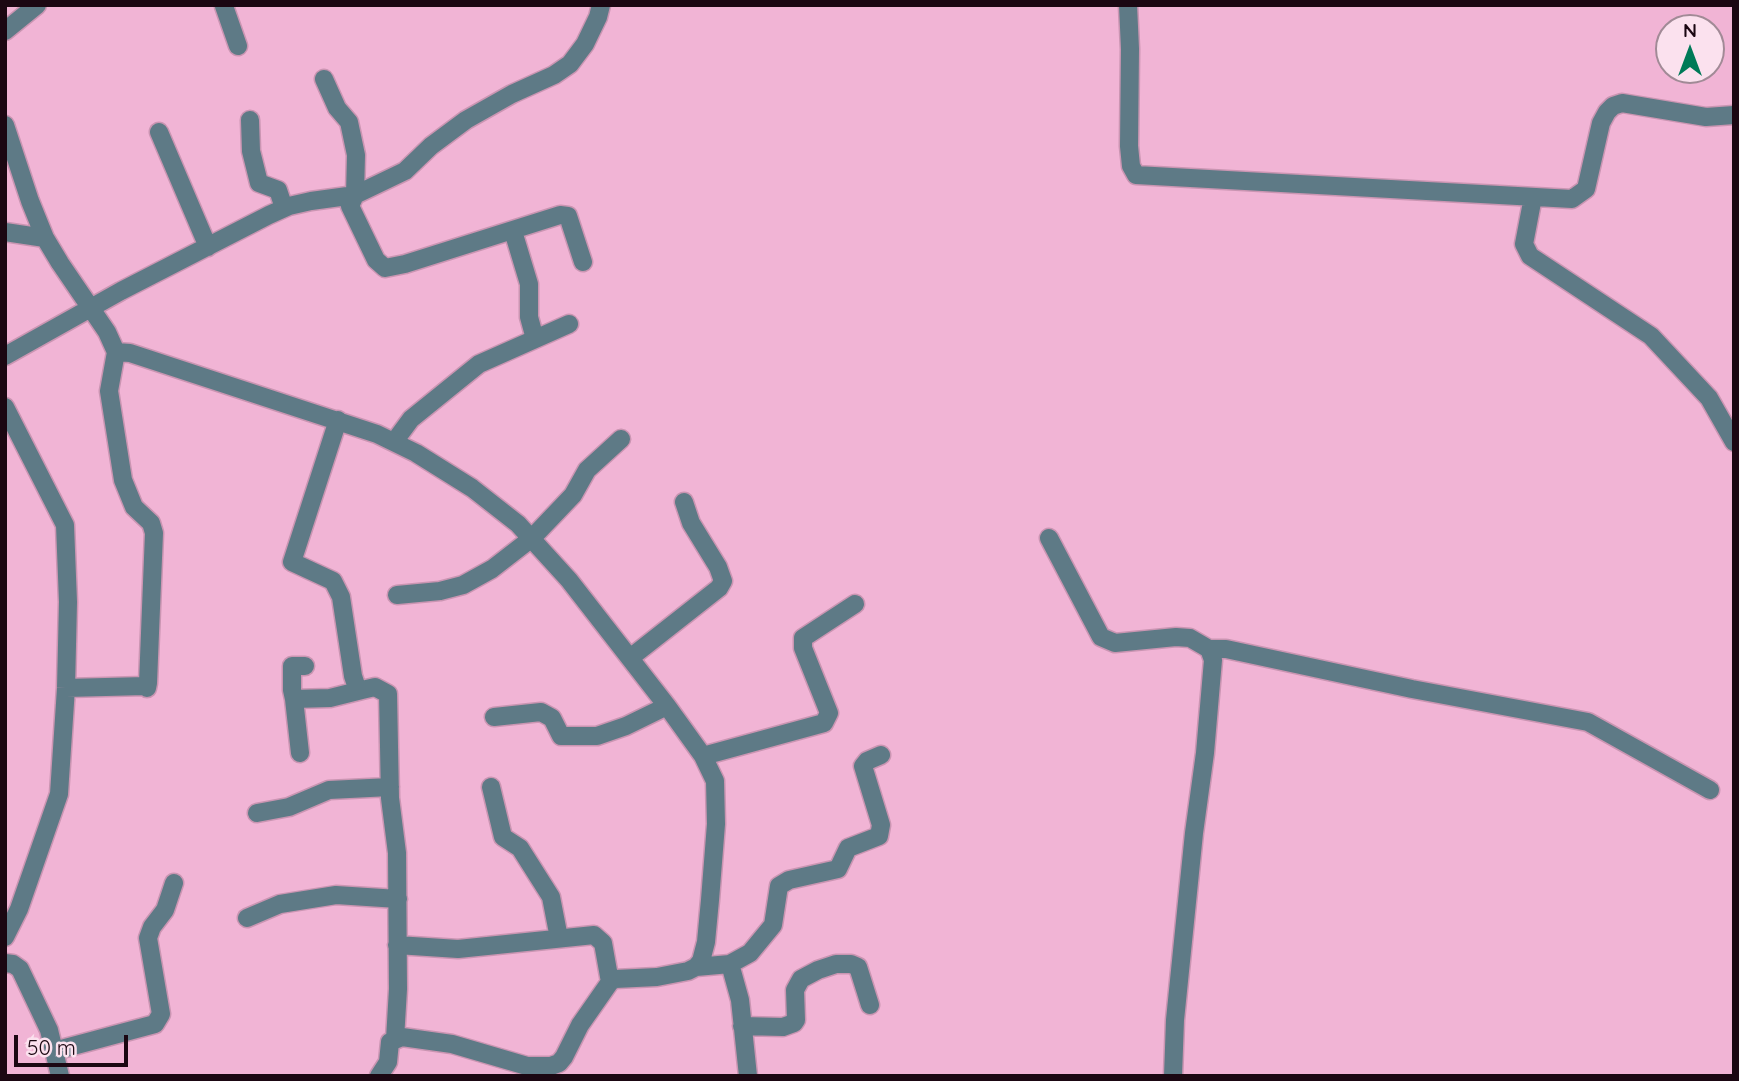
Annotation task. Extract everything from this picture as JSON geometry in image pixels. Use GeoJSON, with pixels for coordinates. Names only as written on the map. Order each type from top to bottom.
{"type":"FeatureCollection","features":[{"type":"Feature","properties":{"kind":"street"},"geometry":{"type":"LineString","coordinates":[[5,31],[37,5]]}},
{"type":"Feature","properties":{"kind":"street"},"geometry":{"type":"LineString","coordinates":[[5,356],[284,208],[355,195],[405,171],[431,146],[466,120],[570,64],[585,44],[601,5]]}},
{"type":"Feature","properties":{"kind":"street"},"geometry":{"type":"LineString","coordinates":[[1128,5],[1129,146],[1131,166],[1136,175],[1572,199],[1586,189],[1601,123],[1607,112],[1622,103],[1706,117],[1734,115]]}},
{"type":"Feature","properties":{"kind":"street"},"geometry":{"type":"LineString","coordinates":[[221,6],[238,46]]}},
{"type":"Feature","properties":{"kind":"street"},"geometry":{"type":"LineString","coordinates":[[324,79],[337,108],[349,122],[356,155],[355,195],[350,206],[376,260],[385,268],[551,218],[568,216],[583,262]]}},
{"type":"Feature","properties":{"kind":"street"},"geometry":{"type":"LineString","coordinates":[[250,120],[251,151],[259,183],[278,190],[284,208]]}},
{"type":"Feature","properties":{"kind":"street"},"geometry":{"type":"LineString","coordinates":[[5,125],[45,238],[107,332],[116,352],[109,391],[123,480],[134,507],[151,523],[154,533],[152,633],[146,688],[66,688]]}},
{"type":"Feature","properties":{"kind":"street"},"geometry":{"type":"LineString","coordinates":[[159,132],[208,247]]}},
{"type":"Feature","properties":{"kind":"street"},"geometry":{"type":"LineString","coordinates":[[1533,197],[1524,244],[1530,257],[1651,336],[1709,398],[1734,442]]}},
{"type":"Feature","properties":{"kind":"street"},"geometry":{"type":"LineString","coordinates":[[513,231],[528,284],[529,317],[535,339]]}},
{"type":"Feature","properties":{"kind":"street"},"geometry":{"type":"LineString","coordinates":[[5,232],[45,238]]}},
{"type":"Feature","properties":{"kind":"street"},"geometry":{"type":"LineString","coordinates":[[394,442],[411,419],[479,364],[569,324]]}},
{"type":"Feature","properties":{"kind":"street"},"geometry":{"type":"LineString","coordinates":[[116,352],[130,354],[338,420],[394,442],[472,488],[532,538],[569,580],[667,706],[703,756],[715,781],[716,824],[706,942],[701,961],[696,967]]}},
{"type":"Feature","properties":{"kind":"street"},"geometry":{"type":"LineString","coordinates":[[5,407],[65,525],[68,603],[59,794],[19,909],[5,937]]}},
{"type":"Feature","properties":{"kind":"street"},"geometry":{"type":"LineString","coordinates":[[338,420],[292,562],[333,581],[341,597],[353,676],[357,688],[362,690]]}},
{"type":"Feature","properties":{"kind":"street"},"geometry":{"type":"LineString","coordinates":[[397,595],[440,591],[463,585],[492,569],[532,538],[573,495],[587,470],[621,439]]}},
{"type":"Feature","properties":{"kind":"street"},"geometry":{"type":"LineString","coordinates":[[630,658],[723,581],[718,567],[691,523],[684,502]]}},
{"type":"Feature","properties":{"kind":"street"},"geometry":{"type":"LineString","coordinates":[[1049,538],[1101,637],[1115,643],[1190,638],[1209,649],[1226,649],[1412,689],[1588,722],[1710,790]]}},
{"type":"Feature","properties":{"kind":"street"},"geometry":{"type":"LineString","coordinates":[[703,756],[824,723],[829,713],[803,648],[803,638],[855,604]]}},
{"type":"Feature","properties":{"kind":"street"},"geometry":{"type":"LineString","coordinates":[[1173,1076],[1175,1020],[1213,660],[1209,649]]}},
{"type":"Feature","properties":{"kind":"street"},"geometry":{"type":"LineString","coordinates":[[300,753],[292,690],[292,666],[305,666]]}},
{"type":"Feature","properties":{"kind":"street"},"geometry":{"type":"LineString","coordinates":[[294,699],[330,698],[375,687],[388,694],[390,787],[397,853],[398,899],[395,1039]]}},
{"type":"Feature","properties":{"kind":"street"},"geometry":{"type":"LineString","coordinates":[[494,717],[541,712],[552,718],[561,736],[597,736],[626,726],[667,706]]}},
{"type":"Feature","properties":{"kind":"street"},"geometry":{"type":"LineString","coordinates":[[379,1076],[385,1069],[390,1042],[395,1039],[415,1038],[452,1044],[527,1066],[556,1070],[580,1025],[610,982],[620,978],[657,977],[696,967],[730,964],[750,953],[773,925],[779,886],[789,880],[838,869],[848,848],[878,836],[881,825],[863,766],[867,761],[881,755]]}},
{"type":"Feature","properties":{"kind":"street"},"geometry":{"type":"LineString","coordinates":[[257,813],[289,807],[329,790],[390,787]]}},
{"type":"Feature","properties":{"kind":"street"},"geometry":{"type":"LineString","coordinates":[[491,787],[503,837],[520,848],[551,897],[559,938]]}},
{"type":"Feature","properties":{"kind":"street"},"geometry":{"type":"LineString","coordinates":[[54,1051],[155,1024],[161,1014],[148,938],[164,910],[174,883]]}},
{"type":"Feature","properties":{"kind":"street"},"geometry":{"type":"LineString","coordinates":[[247,918],[280,904],[336,895],[398,899]]}},
{"type":"Feature","properties":{"kind":"street"},"geometry":{"type":"LineString","coordinates":[[397,945],[458,949],[585,935],[599,938],[603,943],[610,982]]}},
{"type":"Feature","properties":{"kind":"street"},"geometry":{"type":"LineString","coordinates":[[5,963],[20,969],[49,1030],[60,1076]]}},
{"type":"Feature","properties":{"kind":"street"},"geometry":{"type":"LineString","coordinates":[[730,964],[740,1000],[748,1076]]}},
{"type":"Feature","properties":{"kind":"street"},"geometry":{"type":"LineString","coordinates":[[742,1026],[783,1027],[793,1023],[796,1020],[795,990],[801,979],[836,964],[858,967],[870,1005]]}}]}
